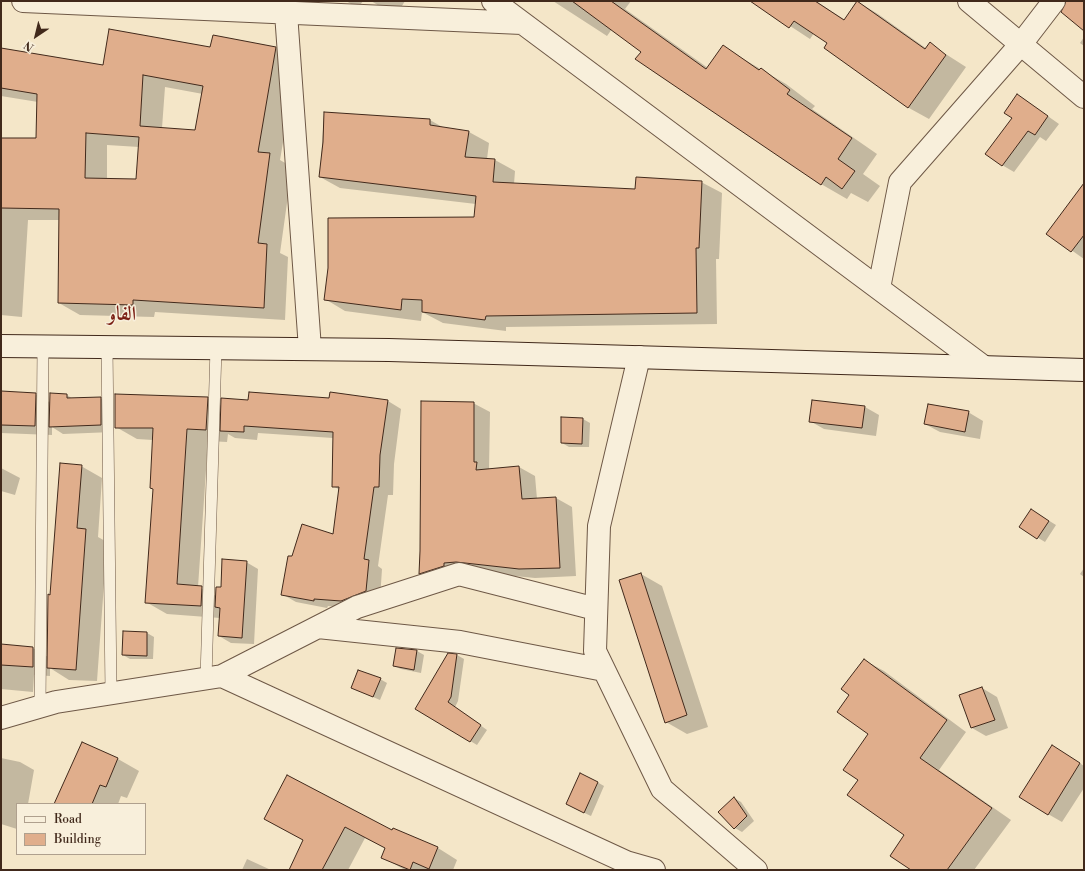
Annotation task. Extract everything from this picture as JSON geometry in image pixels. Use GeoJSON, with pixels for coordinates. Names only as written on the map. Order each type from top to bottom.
{"type":"FeatureCollection","features":[{"type":"Feature","properties":{"kind":"street"},"geometry":{"type":"LineString","coordinates":[[23,1],[292,7],[317,14],[522,23]]}},
{"type":"Feature","properties":{"kind":"street"},"geometry":{"type":"LineString","coordinates":[[493,1],[984,367]]}},
{"type":"Feature","properties":{"kind":"street"},"geometry":{"type":"LineString","coordinates":[[969,1],[1084,97]]}},
{"type":"Feature","properties":{"kind":"street"},"geometry":{"type":"LineString","coordinates":[[879,288],[900,182],[1021,44],[1054,1]]}},
{"type":"Feature","properties":{"kind":"street"},"geometry":{"type":"LineString","coordinates":[[292,7],[310,349]]}},
{"type":"Feature","properties":{"kind":"street"},"geometry":{"type":"LineString","coordinates":[[1,346],[310,349],[1084,370]]}},
{"type":"Feature","properties":{"kind":"street"},"geometry":{"type":"LineString","coordinates":[[639,357],[599,526],[595,651],[662,789],[756,870]]}},
{"type":"Feature","properties":{"kind":"street"},"geometry":{"type":"LineString","coordinates":[[1,718],[56,702],[214,677],[357,607],[458,574],[596,609]]}},
{"type":"Feature","properties":{"kind":"street"},"geometry":{"type":"LineString","coordinates":[[318,627],[460,642],[604,670]]}},
{"type":"Feature","properties":{"kind":"street"},"geometry":{"type":"LineString","coordinates":[[214,677],[626,862],[654,870]]}},
{"type":"Feature","properties":{"kind":"lane"},"geometry":{"type":"LineString","coordinates":[[40,706],[43,346]]}},
{"type":"Feature","properties":{"kind":"lane"},"geometry":{"type":"LineString","coordinates":[[107,347],[110,693]]}},
{"type":"Feature","properties":{"kind":"lane"},"geometry":{"type":"LineString","coordinates":[[214,677],[216,348]]}},
{"type":"Feature","properties":{"kind":"building"},"geometry":{"type":"Polygon","coordinates":[[[572,1],[611,1],[706,69],[723,45],[759,70],[761,68],[790,90],[787,94],[852,138],[838,159],[855,171],[842,189],[826,177],[821,185],[635,59],[641,52],[572,1]]]}},
{"type":"Feature","properties":{"kind":"building"},"geometry":{"type":"Polygon","coordinates":[[[750,1],[815,1],[844,20],[857,1],[925,49],[930,42],[946,55],[908,108],[824,48],[827,43],[794,21],[789,28],[750,1]]]}},
{"type":"Feature","properties":{"kind":"building"},"geometry":{"type":"Polygon","coordinates":[[[1066,1],[1084,1],[1084,31],[1061,12],[1066,1]]]}},
{"type":"Feature","properties":{"kind":"building"},"geometry":{"type":"Polygon","coordinates":[[[109,29],[210,47],[213,35],[276,47],[258,152],[270,153],[258,243],[267,244],[264,308],[133,300],[133,305],[58,303],[59,209],[1,208],[1,138],[36,138],[37,94],[1,88],[1,48],[103,65],[109,29]],[[143,75],[140,126],[195,130],[203,86],[143,75]],[[86,133],[85,178],[136,179],[139,137],[86,133]]]}},
{"type":"Feature","properties":{"kind":"building"},"geometry":{"type":"Polygon","coordinates":[[[1017,94],[1048,116],[1035,135],[1028,131],[1002,166],[985,154],[1012,118],[1004,113],[1017,94]]]}},
{"type":"Feature","properties":{"kind":"building"},"geometry":{"type":"Polygon","coordinates":[[[324,112],[430,119],[430,125],[469,131],[465,157],[495,159],[493,182],[635,189],[636,177],[702,181],[699,248],[696,248],[697,313],[486,316],[485,320],[422,312],[422,300],[402,299],[401,310],[324,300],[328,268],[328,218],[474,217],[476,196],[319,177],[323,142],[324,112]]]}},
{"type":"Feature","properties":{"kind":"building"},"geometry":{"type":"Polygon","coordinates":[[[1084,183],[1084,235],[1071,252],[1046,234],[1084,183]]]}},
{"type":"Feature","properties":{"kind":"building"},"geometry":{"type":"Polygon","coordinates":[[[1,391],[36,393],[35,426],[1,425],[1,391]]]}},
{"type":"Feature","properties":{"kind":"building"},"geometry":{"type":"Polygon","coordinates":[[[249,392],[329,398],[330,392],[388,400],[380,455],[379,487],[374,487],[364,559],[369,560],[366,591],[341,601],[314,599],[314,601],[281,595],[288,556],[292,556],[302,524],[333,534],[339,487],[332,487],[333,432],[244,426],[244,432],[220,431],[221,398],[248,400],[249,392]]]}},
{"type":"Feature","properties":{"kind":"building"},"geometry":{"type":"Polygon","coordinates":[[[50,393],[67,394],[67,398],[101,397],[101,425],[49,427],[50,393]]]}},
{"type":"Feature","properties":{"kind":"building"},"geometry":{"type":"Polygon","coordinates":[[[115,394],[208,397],[206,430],[187,429],[177,584],[202,586],[201,606],[145,603],[153,489],[150,488],[153,428],[115,428],[115,394]]]}},
{"type":"Feature","properties":{"kind":"building"},"geometry":{"type":"Polygon","coordinates":[[[812,400],[865,406],[862,428],[809,422],[812,400]]]}},
{"type":"Feature","properties":{"kind":"building"},"geometry":{"type":"Polygon","coordinates":[[[421,401],[474,402],[474,462],[477,462],[476,470],[519,466],[522,499],[556,497],[560,568],[519,569],[456,562],[444,563],[444,566],[419,574],[421,401]]]}},
{"type":"Feature","properties":{"kind":"building"},"geometry":{"type":"Polygon","coordinates":[[[928,404],[969,411],[965,432],[924,424],[928,404]]]}},
{"type":"Feature","properties":{"kind":"building"},"geometry":{"type":"Polygon","coordinates":[[[561,417],[583,418],[582,444],[561,443],[561,417]]]}},
{"type":"Feature","properties":{"kind":"building"},"geometry":{"type":"Polygon","coordinates":[[[60,463],[82,465],[77,528],[86,529],[76,670],[47,668],[48,594],[50,595],[60,463]]]}},
{"type":"Feature","properties":{"kind":"building"},"geometry":{"type":"Polygon","coordinates":[[[1031,509],[1049,521],[1037,539],[1019,527],[1031,509]]]}},
{"type":"Feature","properties":{"kind":"building"},"geometry":{"type":"Polygon","coordinates":[[[222,559],[247,561],[242,638],[218,636],[220,608],[215,607],[216,587],[221,587],[222,559]]]}},
{"type":"Feature","properties":{"kind":"building"},"geometry":{"type":"Polygon","coordinates":[[[641,573],[687,715],[665,723],[619,580],[641,573]]]}},
{"type":"Feature","properties":{"kind":"building"},"geometry":{"type":"Polygon","coordinates":[[[123,631],[147,632],[147,656],[122,655],[123,631]]]}},
{"type":"Feature","properties":{"kind":"building"},"geometry":{"type":"Polygon","coordinates":[[[1,644],[33,647],[33,667],[1,665],[1,644]]]}},
{"type":"Feature","properties":{"kind":"building"},"geometry":{"type":"Polygon","coordinates":[[[396,648],[417,650],[414,670],[393,666],[396,648]]]}},
{"type":"Feature","properties":{"kind":"building"},"geometry":{"type":"Polygon","coordinates":[[[448,653],[457,654],[451,697],[448,702],[481,725],[470,742],[415,709],[448,653]]]}},
{"type":"Feature","properties":{"kind":"building"},"geometry":{"type":"Polygon","coordinates":[[[864,659],[947,720],[920,758],[992,808],[947,870],[911,870],[890,856],[904,835],[847,795],[858,780],[843,770],[868,734],[837,712],[849,695],[841,689],[864,659]]]}},
{"type":"Feature","properties":{"kind":"building"},"geometry":{"type":"Polygon","coordinates":[[[358,670],[381,678],[373,697],[351,688],[358,670]]]}},
{"type":"Feature","properties":{"kind":"building"},"geometry":{"type":"Polygon","coordinates":[[[982,687],[995,720],[971,728],[959,695],[982,687]]]}},
{"type":"Feature","properties":{"kind":"building"},"geometry":{"type":"Polygon","coordinates":[[[82,742],[118,758],[106,787],[100,785],[92,803],[54,803],[82,742]]]}},
{"type":"Feature","properties":{"kind":"building"},"geometry":{"type":"Polygon","coordinates":[[[1052,745],[1080,763],[1048,815],[1019,797],[1052,745]]]}},
{"type":"Feature","properties":{"kind":"building"},"geometry":{"type":"Polygon","coordinates":[[[580,773],[598,782],[584,813],[566,804],[580,773]]]}},
{"type":"Feature","properties":{"kind":"building"},"geometry":{"type":"Polygon","coordinates":[[[287,775],[392,830],[393,828],[438,847],[429,869],[413,862],[410,870],[381,858],[385,848],[345,827],[322,870],[289,870],[303,840],[264,819],[287,775]]]}},
{"type":"Feature","properties":{"kind":"building"},"geometry":{"type":"Polygon","coordinates":[[[734,797],[747,816],[734,829],[718,812],[734,797]]]}},
{"type":"Feature","properties":{"kind":"district","name":"الفاو"},"geometry":{"type":"Point","coordinates":[122,315]}}]}
